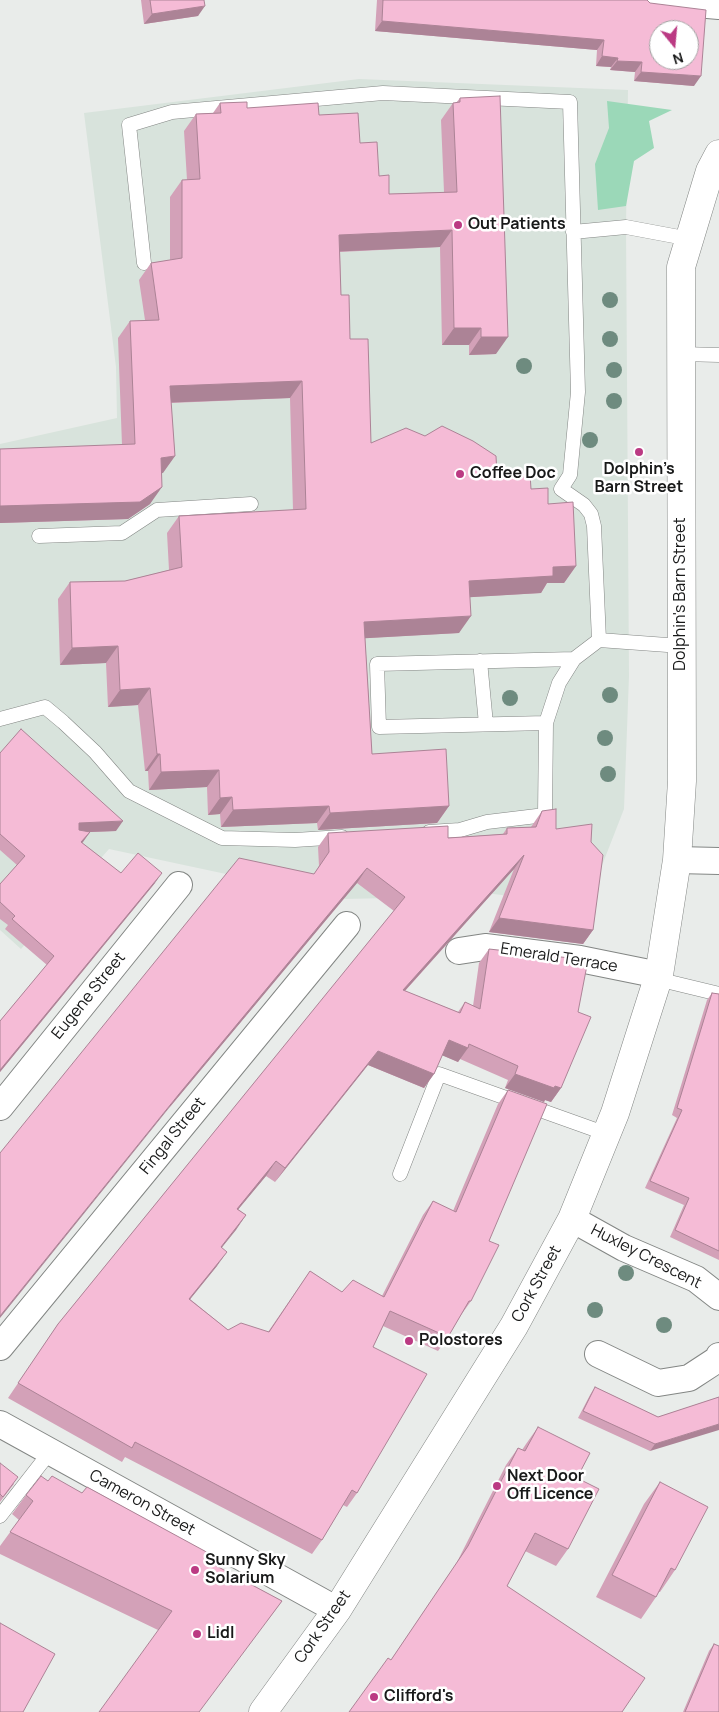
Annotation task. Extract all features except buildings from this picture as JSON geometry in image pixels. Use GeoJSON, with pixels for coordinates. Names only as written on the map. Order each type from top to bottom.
{"type":"FeatureCollection","features":[{"type":"Feature","properties":{"kind":"main road","name":"Dolphin's Barn Street"},"geometry":{"type":"LineString","coordinates":[[677,860],[682,781],[681,268],[710,171],[719,154]]}},
{"type":"Feature","properties":{"kind":"main road","name":"Cork Street"},"geometry":{"type":"LineString","coordinates":[[262,1712],[337,1610],[514,1326],[572,1219],[607,1134],[658,977],[677,860]]}},
{"type":"Feature","properties":{"kind":"street"},"geometry":{"type":"LineString","coordinates":[[651,0],[719,6]]}},
{"type":"Feature","properties":{"kind":"street"},"geometry":{"type":"LineString","coordinates":[[677,860],[719,861]]}},
{"type":"Feature","properties":{"kind":"street","name":"Eugene Street"},"geometry":{"type":"LineString","coordinates":[[0,1107],[178,885]]}},
{"type":"Feature","properties":{"kind":"street","name":"Fingal Street"},"geometry":{"type":"LineString","coordinates":[[0,1347],[347,925]]}},
{"type":"Feature","properties":{"kind":"street","name":"Emerald Terrace"},"geometry":{"type":"LineString","coordinates":[[459,951],[485,947],[580,959],[658,977]]}},
{"type":"Feature","properties":{"kind":"street","name":"Huxley Crescent"},"geometry":{"type":"LineString","coordinates":[[572,1219],[624,1248],[696,1279],[719,1297]]}},
{"type":"Feature","properties":{"kind":"street"},"geometry":{"type":"LineString","coordinates":[[598,1354],[658,1383],[689,1378],[718,1359],[719,1356]]}},
{"type":"Feature","properties":{"kind":"street","name":"Cameron Street"},"geometry":{"type":"LineString","coordinates":[[0,1424],[337,1610]]}},
{"type":"Feature","properties":{"kind":"lane"},"geometry":{"type":"LineString","coordinates":[[144,263],[129,125],[172,112],[383,93],[570,102],[578,392],[570,475],[561,489],[584,505],[591,514],[594,526],[599,640]]}},
{"type":"Feature","properties":{"kind":"lane"},"geometry":{"type":"LineString","coordinates":[[573,232],[626,227],[690,239]]}},
{"type":"Feature","properties":{"kind":"lane"},"geometry":{"type":"LineString","coordinates":[[681,354],[719,355]]}},
{"type":"Feature","properties":{"kind":"lane"},"geometry":{"type":"LineString","coordinates":[[39,536],[122,533],[157,510],[251,504]]}},
{"type":"Feature","properties":{"kind":"lane"},"geometry":{"type":"LineString","coordinates":[[412,833],[460,830],[487,822],[545,815],[546,723],[559,683],[574,659],[599,640],[681,646]]}},
{"type":"Feature","properties":{"kind":"lane"},"geometry":{"type":"LineString","coordinates":[[546,723],[379,728],[377,664],[574,659]]}},
{"type":"Feature","properties":{"kind":"lane"},"geometry":{"type":"LineString","coordinates":[[480,661],[486,724]]}},
{"type":"Feature","properties":{"kind":"lane"},"geometry":{"type":"LineString","coordinates":[[0,719],[45,707],[95,752],[129,791],[222,838],[295,840],[353,836]]}},
{"type":"Feature","properties":{"kind":"lane"},"geometry":{"type":"LineString","coordinates":[[658,977],[719,994]]}},
{"type":"Feature","properties":{"kind":"lane"},"geometry":{"type":"LineString","coordinates":[[400,1174],[439,1074],[607,1134]]}},
{"type":"Feature","properties":{"kind":"lane"},"geometry":{"type":"LineString","coordinates":[[0,1516],[50,1452]]}},
{"type":"Feature","properties":{"kind":"shaded area"},"geometry":{"type":"Polygon","coordinates":[[[359,79],[628,90],[626,227],[629,676],[624,809],[594,886],[541,900],[462,890],[390,898],[343,899],[109,849],[21,949],[0,930],[0,444],[117,418],[116,367],[84,113],[359,79]]]}},
{"type":"Feature","properties":{"kind":"green space"},"geometry":{"type":"Polygon","coordinates":[[[607,101],[672,110],[649,121],[654,148],[634,161],[626,206],[598,210],[595,164],[609,128],[607,101]]]}},
{"type":"Feature","properties":{"kind":"place","name":"Out Patients"},"geometry":{"type":"Point","coordinates":[458,225]}},
{"type":"Feature","properties":{"kind":"place","name":"Dolphin’s Barn Street"},"geometry":{"type":"Point","coordinates":[639,452]}},
{"type":"Feature","properties":{"kind":"place","name":"Coffee Doc"},"geometry":{"type":"Point","coordinates":[460,474]}},
{"type":"Feature","properties":{"kind":"place","name":"Polostores"},"geometry":{"type":"Point","coordinates":[409,1341]}},
{"type":"Feature","properties":{"kind":"place","name":"Next Door Off Licence"},"geometry":{"type":"Point","coordinates":[497,1486]}},
{"type":"Feature","properties":{"kind":"place","name":"Sunny Sky Solarium"},"geometry":{"type":"Point","coordinates":[195,1570]}},
{"type":"Feature","properties":{"kind":"place","name":"Lidl"},"geometry":{"type":"Point","coordinates":[197,1634]}},
{"type":"Feature","properties":{"kind":"place","name":"Clifford's"},"geometry":{"type":"Point","coordinates":[374,1697]}}]}
